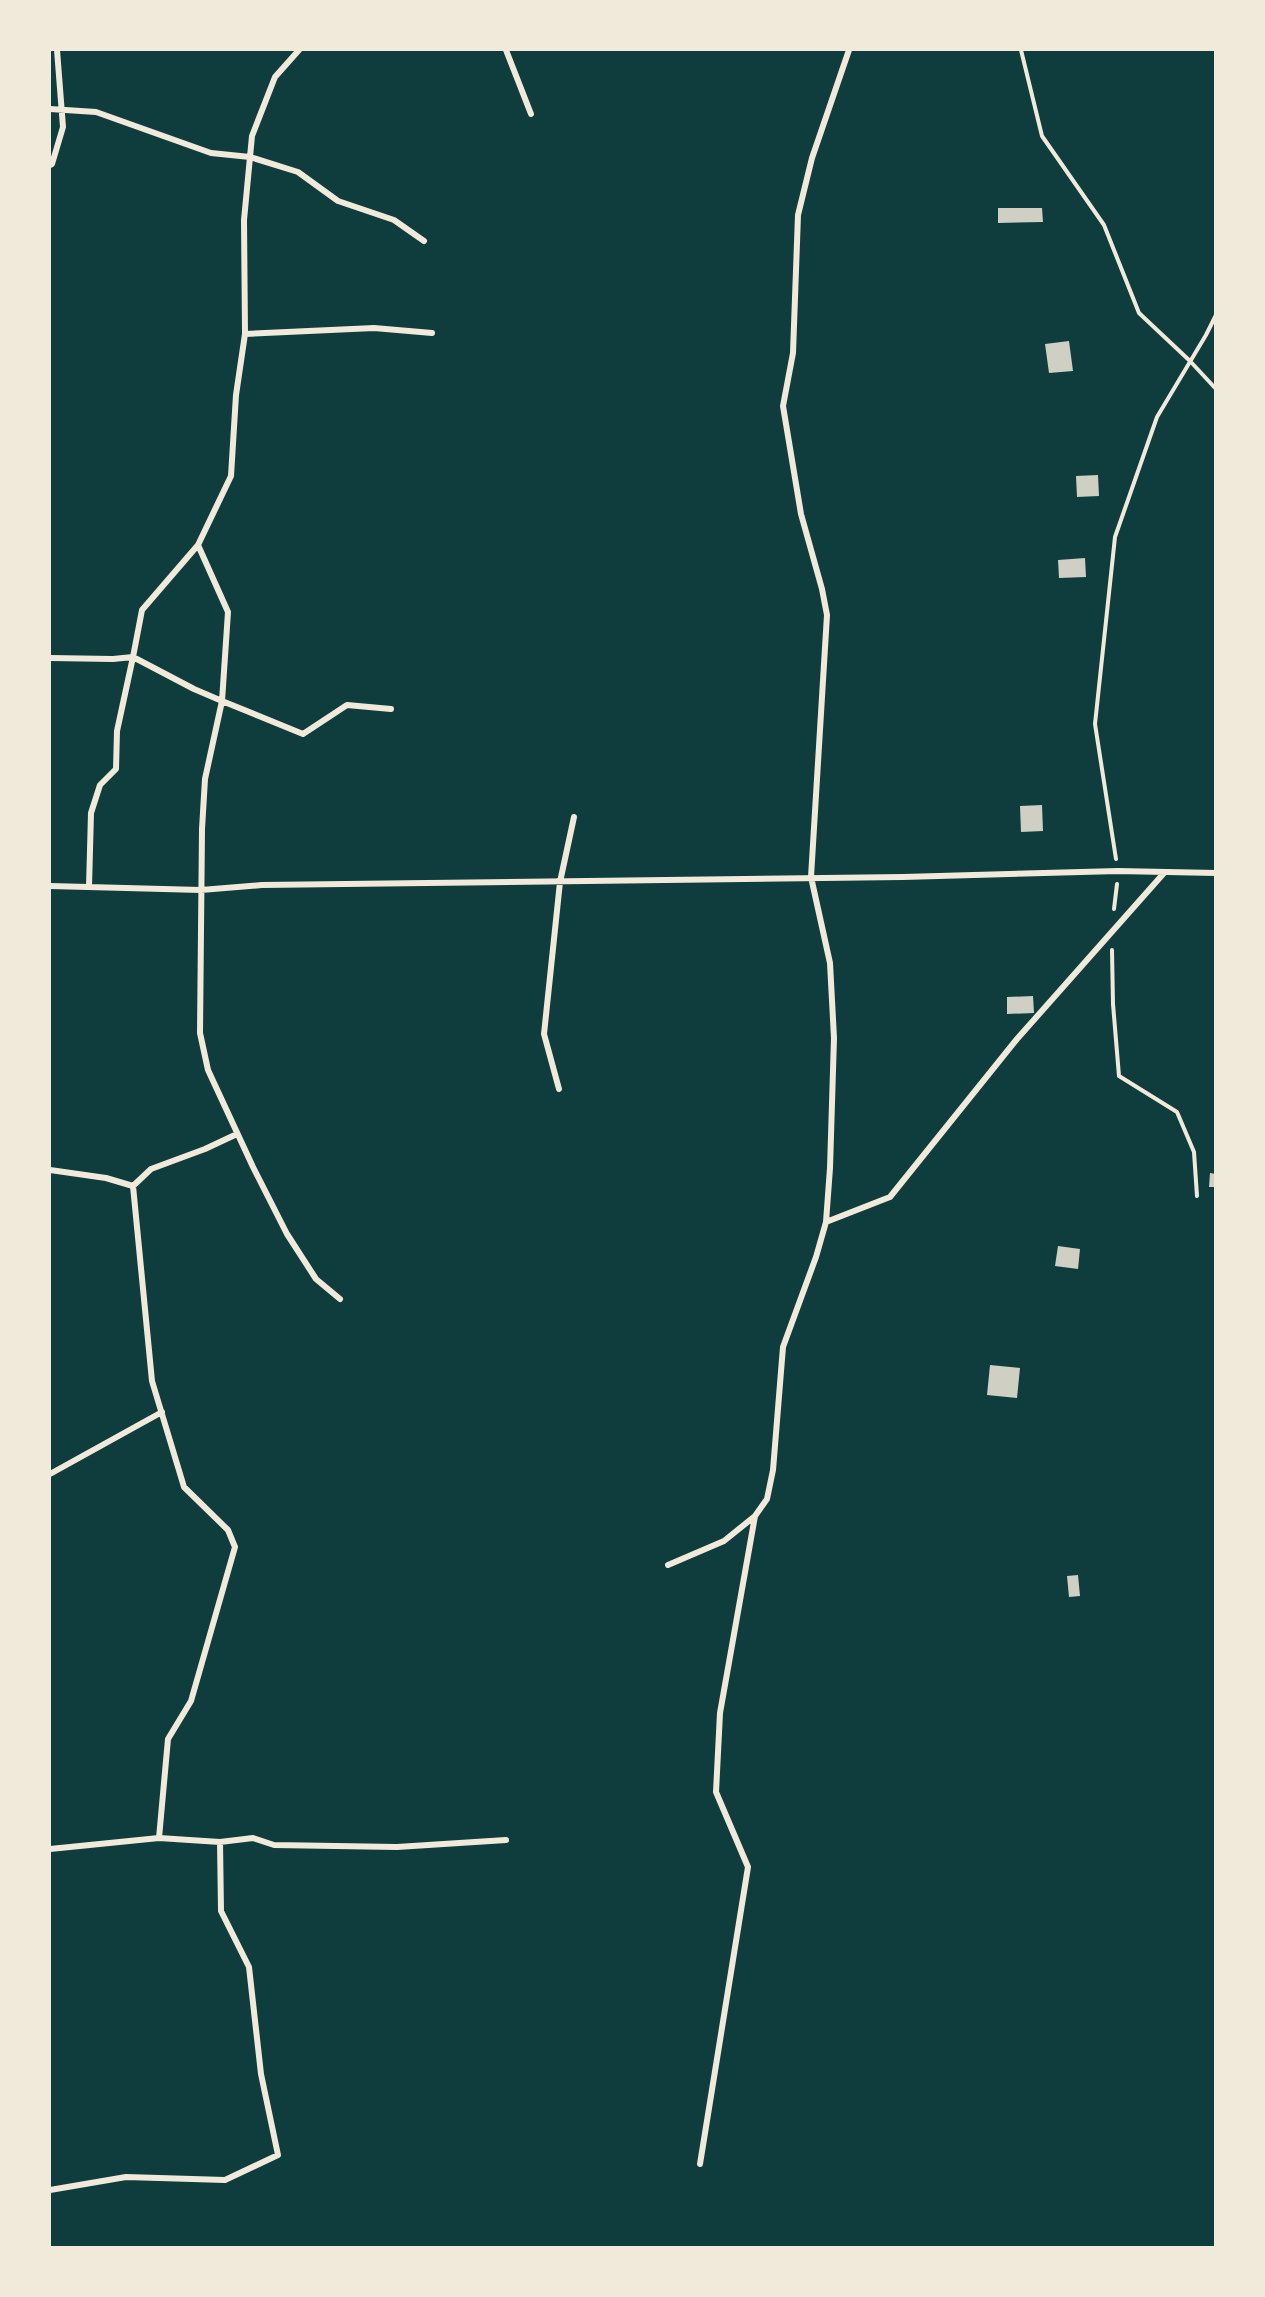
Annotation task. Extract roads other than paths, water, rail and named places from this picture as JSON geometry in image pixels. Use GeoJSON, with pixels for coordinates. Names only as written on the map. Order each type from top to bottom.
{"type":"FeatureCollection","features":[{"type":"Feature","properties":{"kind":"street"},"geometry":{"type":"LineString","coordinates":[[50,165],[63,127],[57,50]]}},
{"type":"Feature","properties":{"kind":"street"},"geometry":{"type":"LineString","coordinates":[[89,887],[91,813],[100,785],[116,769],[117,731],[141,610],[198,545],[231,476],[237,395],[245,334],[244,220],[252,136],[275,77],[299,50]]}},
{"type":"Feature","properties":{"kind":"street"},"geometry":{"type":"LineString","coordinates":[[506,50],[531,114]]}},
{"type":"Feature","properties":{"kind":"street"},"geometry":{"type":"LineString","coordinates":[[668,1565],[724,1541],[755,1516],[767,1499],[773,1470],[783,1347],[816,1257],[826,1222],[834,1038],[830,963],[811,877],[826,615],[822,589],[801,514],[783,406],[793,353],[798,215],[812,158],[849,50]]}},
{"type":"Feature","properties":{"kind":"street"},"geometry":{"type":"LineString","coordinates":[[50,109],[96,112],[212,153],[250,158],[298,171],[338,201],[394,220],[424,241]]}},
{"type":"Feature","properties":{"kind":"street"},"geometry":{"type":"LineString","coordinates":[[245,334],[374,328],[432,333]]}},
{"type":"Feature","properties":{"kind":"street"},"geometry":{"type":"LineString","coordinates":[[198,545],[228,612],[222,701],[205,779],[201,890],[200,1033],[208,1070],[287,1234],[316,1279],[340,1299]]}},
{"type":"Feature","properties":{"kind":"street"},"geometry":{"type":"LineString","coordinates":[[50,658],[133,657],[194,689],[303,734],[347,705],[392,709]]}},
{"type":"Feature","properties":{"kind":"street"},"geometry":{"type":"LineString","coordinates":[[559,1089],[544,1034],[560,882],[574,817]]}},
{"type":"Feature","properties":{"kind":"street"},"geometry":{"type":"LineString","coordinates":[[50,886],[201,890],[262,885],[560,882],[1118,871],[1215,873]]}},
{"type":"Feature","properties":{"kind":"street"},"geometry":{"type":"LineString","coordinates":[[826,1222],[890,1197],[1017,1039],[1164,873]]}},
{"type":"Feature","properties":{"kind":"street"},"geometry":{"type":"LineString","coordinates":[[133,1186],[151,1169],[205,1149],[237,1134]]}},
{"type":"Feature","properties":{"kind":"street"},"geometry":{"type":"LineString","coordinates":[[50,1170],[106,1178],[133,1186]]}},
{"type":"Feature","properties":{"kind":"street"},"geometry":{"type":"LineString","coordinates":[[133,1186],[152,1381],[184,1487],[228,1530],[235,1547],[191,1701],[168,1739],[159,1838]]}},
{"type":"Feature","properties":{"kind":"street"},"geometry":{"type":"LineString","coordinates":[[50,1474],[162,1412]]}},
{"type":"Feature","properties":{"kind":"street"},"geometry":{"type":"LineString","coordinates":[[700,2164],[748,1867],[716,1792],[720,1713],[755,1516]]}},
{"type":"Feature","properties":{"kind":"street"},"geometry":{"type":"LineString","coordinates":[[50,1849],[159,1838],[220,1842],[253,1838],[274,1845],[397,1847],[506,1840]]}},
{"type":"Feature","properties":{"kind":"street"},"geometry":{"type":"LineString","coordinates":[[50,2190],[126,2177],[225,2180],[278,2155],[261,2074],[249,1967],[221,1911],[220,1842]]}}]}
